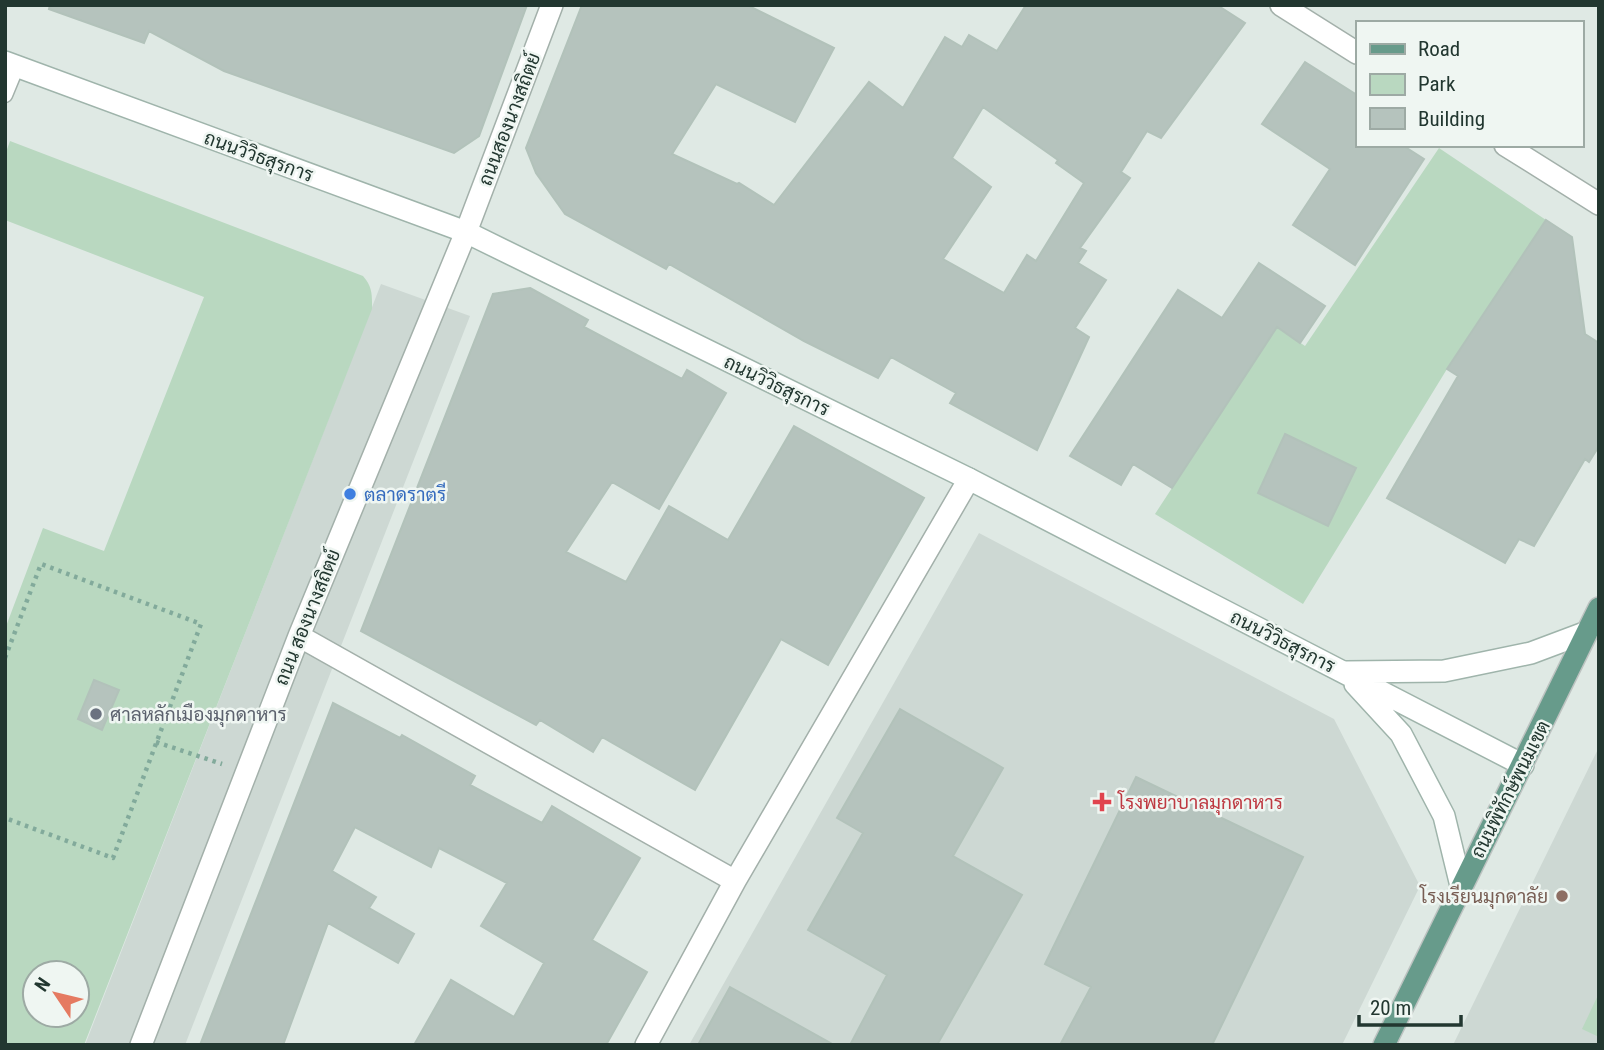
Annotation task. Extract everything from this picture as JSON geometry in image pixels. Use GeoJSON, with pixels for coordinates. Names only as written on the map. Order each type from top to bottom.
{"type":"FeatureCollection","features":[{"type":"Feature","properties":{"kind":"main road","name":"ถนนพิทักษ์พนมเขต"},"geometry":{"type":"LineString","coordinates":[[1384,1045],[1599,608]]}},
{"type":"Feature","properties":{"kind":"street","name":"ถนนสองนางสถิตย์"},"geometry":{"type":"LineString","coordinates":[[466,232],[552,5]]}},
{"type":"Feature","properties":{"kind":"street"},"geometry":{"type":"LineString","coordinates":[[1291,8],[1356,52]]}},
{"type":"Feature","properties":{"kind":"street","name":"ถนนวิวิธสุรการ"},"geometry":{"type":"LineString","coordinates":[[11,64],[466,232],[969,479],[1523,765]]}},
{"type":"Feature","properties":{"kind":"street"},"geometry":{"type":"LineString","coordinates":[[1508,147],[1599,204]]}},
{"type":"Feature","properties":{"kind":"street","name":"ถนน สองนางสถิตย์"},"geometry":{"type":"LineString","coordinates":[[141,1045],[299,636],[466,232]]}},
{"type":"Feature","properties":{"kind":"street"},"geometry":{"type":"LineString","coordinates":[[646,1045],[735,881],[969,479]]}},
{"type":"Feature","properties":{"kind":"street"},"geometry":{"type":"LineString","coordinates":[[1344,672],[1444,671],[1531,653],[1587,632]]}},
{"type":"Feature","properties":{"kind":"street"},"geometry":{"type":"LineString","coordinates":[[299,636],[735,881]]}},
{"type":"Feature","properties":{"kind":"street"},"geometry":{"type":"LineString","coordinates":[[1344,672],[1401,734],[1444,816],[1461,886]]}},
{"type":"Feature","properties":{"kind":"lane"},"geometry":{"type":"LineString","coordinates":[[5,95],[11,64]]}},
{"type":"Feature","properties":{"kind":"path"},"geometry":{"type":"LineString","coordinates":[[5,659],[41,564],[201,624],[113,858],[5,818]]}},
{"type":"Feature","properties":{"kind":"path"},"geometry":{"type":"LineString","coordinates":[[156,742],[246,773]]}},
{"type":"Feature","properties":{"kind":"shaded area","name":"ตลาดราตรี"},"geometry":{"type":"Polygon","coordinates":[[[381,284],[470,316],[185,1045],[85,1045],[381,284]]]}},
{"type":"Feature","properties":{"kind":"shaded area","name":"โรงพยาบาลมุกดาหาร"},"geometry":{"type":"Polygon","coordinates":[[[979,533],[1334,719],[1420,886],[1342,1045],[689,1045],[979,533]]]}},
{"type":"Feature","properties":{"kind":"shaded area","name":"โรงเรียนมุกดาลัย"},"geometry":{"type":"Polygon","coordinates":[[[1599,747],[1599,1045],[1453,1045],[1599,747]]]}},
{"type":"Feature","properties":{"kind":"green space"},"geometry":{"type":"Polygon","coordinates":[[[10,141],[363,276],[369,284],[372,296],[372,309],[91,1027],[91,959],[21,959],[21,1029],[90,1029],[84,1045],[5,1045],[5,629],[43,528],[104,551],[204,297],[5,220],[5,155],[10,141]]]}},
{"type":"Feature","properties":{"kind":"green space"},"geometry":{"type":"Polygon","coordinates":[[[1439,148],[1546,220],[1447,369],[1303,604],[1155,514],[1277,327],[1305,346],[1439,148]]]}},
{"type":"Feature","properties":{"kind":"green space"},"geometry":{"type":"Polygon","coordinates":[[[1599,993],[1599,1037],[1582,1029],[1599,993]]]}},
{"type":"Feature","properties":{"kind":"building"},"geometry":{"type":"Polygon","coordinates":[[[50,5],[527,5],[479,136],[454,153],[224,71],[149,31],[144,43],[49,9],[50,5]]]}},
{"type":"Feature","properties":{"kind":"building"},"geometry":{"type":"Polygon","coordinates":[[[582,5],[747,5],[834,48],[795,122],[716,84],[672,154],[739,183],[774,205],[869,82],[903,108],[945,37],[962,47],[969,35],[997,51],[1026,5],[1217,5],[1245,23],[1161,138],[1147,131],[1121,172],[1130,178],[1080,248],[1086,251],[1078,263],[1106,280],[1075,328],[1089,337],[1037,450],[950,403],[956,393],[891,357],[878,378],[804,341],[669,264],[666,269],[565,214],[536,173],[526,148],[582,5]],[[983,107],[952,158],[991,187],[943,259],[1004,293],[1027,255],[1036,261],[1084,183],[1056,163],[1058,160],[983,107]]]}},
{"type":"Feature","properties":{"kind":"building"},"geometry":{"type":"Polygon","coordinates":[[[1305,62],[1356,94],[1356,147],[1405,147],[1424,159],[1355,265],[1293,225],[1330,169],[1262,124],[1305,62]]]}},
{"type":"Feature","properties":{"kind":"building"},"geometry":{"type":"Polygon","coordinates":[[[1546,220],[1572,237],[1585,334],[1599,343],[1599,446],[1589,462],[1585,459],[1534,546],[1519,539],[1505,563],[1387,498],[1458,376],[1447,369],[1546,220]]]}},
{"type":"Feature","properties":{"kind":"building"},"geometry":{"type":"Polygon","coordinates":[[[1259,263],[1325,306],[1300,343],[1277,327],[1172,488],[1133,464],[1121,485],[1070,456],[1178,290],[1222,318],[1259,263]]]}},
{"type":"Feature","properties":{"kind":"building"},"geometry":{"type":"Polygon","coordinates":[[[530,288],[588,320],[584,327],[682,379],[687,370],[726,393],[659,509],[612,482],[566,552],[626,582],[669,506],[728,540],[794,426],[924,498],[828,665],[781,639],[695,790],[602,737],[593,752],[540,720],[536,725],[361,631],[493,294],[530,288]]]}},
{"type":"Feature","properties":{"kind":"building"},"geometry":{"type":"Polygon","coordinates":[[[1285,434],[1356,468],[1328,526],[1258,493],[1285,434]]]}},
{"type":"Feature","properties":{"kind":"building"},"geometry":{"type":"Polygon","coordinates":[[[94,680],[119,690],[102,730],[78,719],[94,680]]]}},
{"type":"Feature","properties":{"kind":"building"},"geometry":{"type":"Polygon","coordinates":[[[333,703],[400,738],[402,735],[475,776],[470,785],[542,823],[552,806],[640,858],[592,940],[647,972],[606,1045],[414,1045],[451,980],[514,1017],[544,963],[481,926],[507,883],[439,848],[431,867],[355,827],[332,871],[376,897],[369,908],[414,934],[398,963],[328,923],[283,1045],[200,1045],[333,703]]]}},
{"type":"Feature","properties":{"kind":"building"},"geometry":{"type":"Polygon","coordinates":[[[900,709],[1003,768],[953,856],[1022,895],[937,1045],[850,1045],[887,975],[808,930],[863,833],[837,818],[900,709]]]}},
{"type":"Feature","properties":{"kind":"building"},"geometry":{"type":"Polygon","coordinates":[[[1136,777],[1303,857],[1212,1045],[1060,1045],[1091,987],[1045,964],[1136,777]]]}},
{"type":"Feature","properties":{"kind":"building"},"geometry":{"type":"Polygon","coordinates":[[[730,987],[834,1045],[698,1045],[730,987]]]}},
{"type":"Feature","properties":{"kind":"place","name":"ตลาดราตรี"},"geometry":{"type":"Point","coordinates":[350,494]}},
{"type":"Feature","properties":{"kind":"place","name":"ศาลหลักเมืองมุกดาหาร"},"geometry":{"type":"Point","coordinates":[96,714]}},
{"type":"Feature","properties":{"kind":"place","name":"โรงพยาบาลมุกดาหาร"},"geometry":{"type":"Point","coordinates":[1102,802]}},
{"type":"Feature","properties":{"kind":"place","name":"โรงเรียนมุกดาลัย"},"geometry":{"type":"Point","coordinates":[1562,896]}}]}
